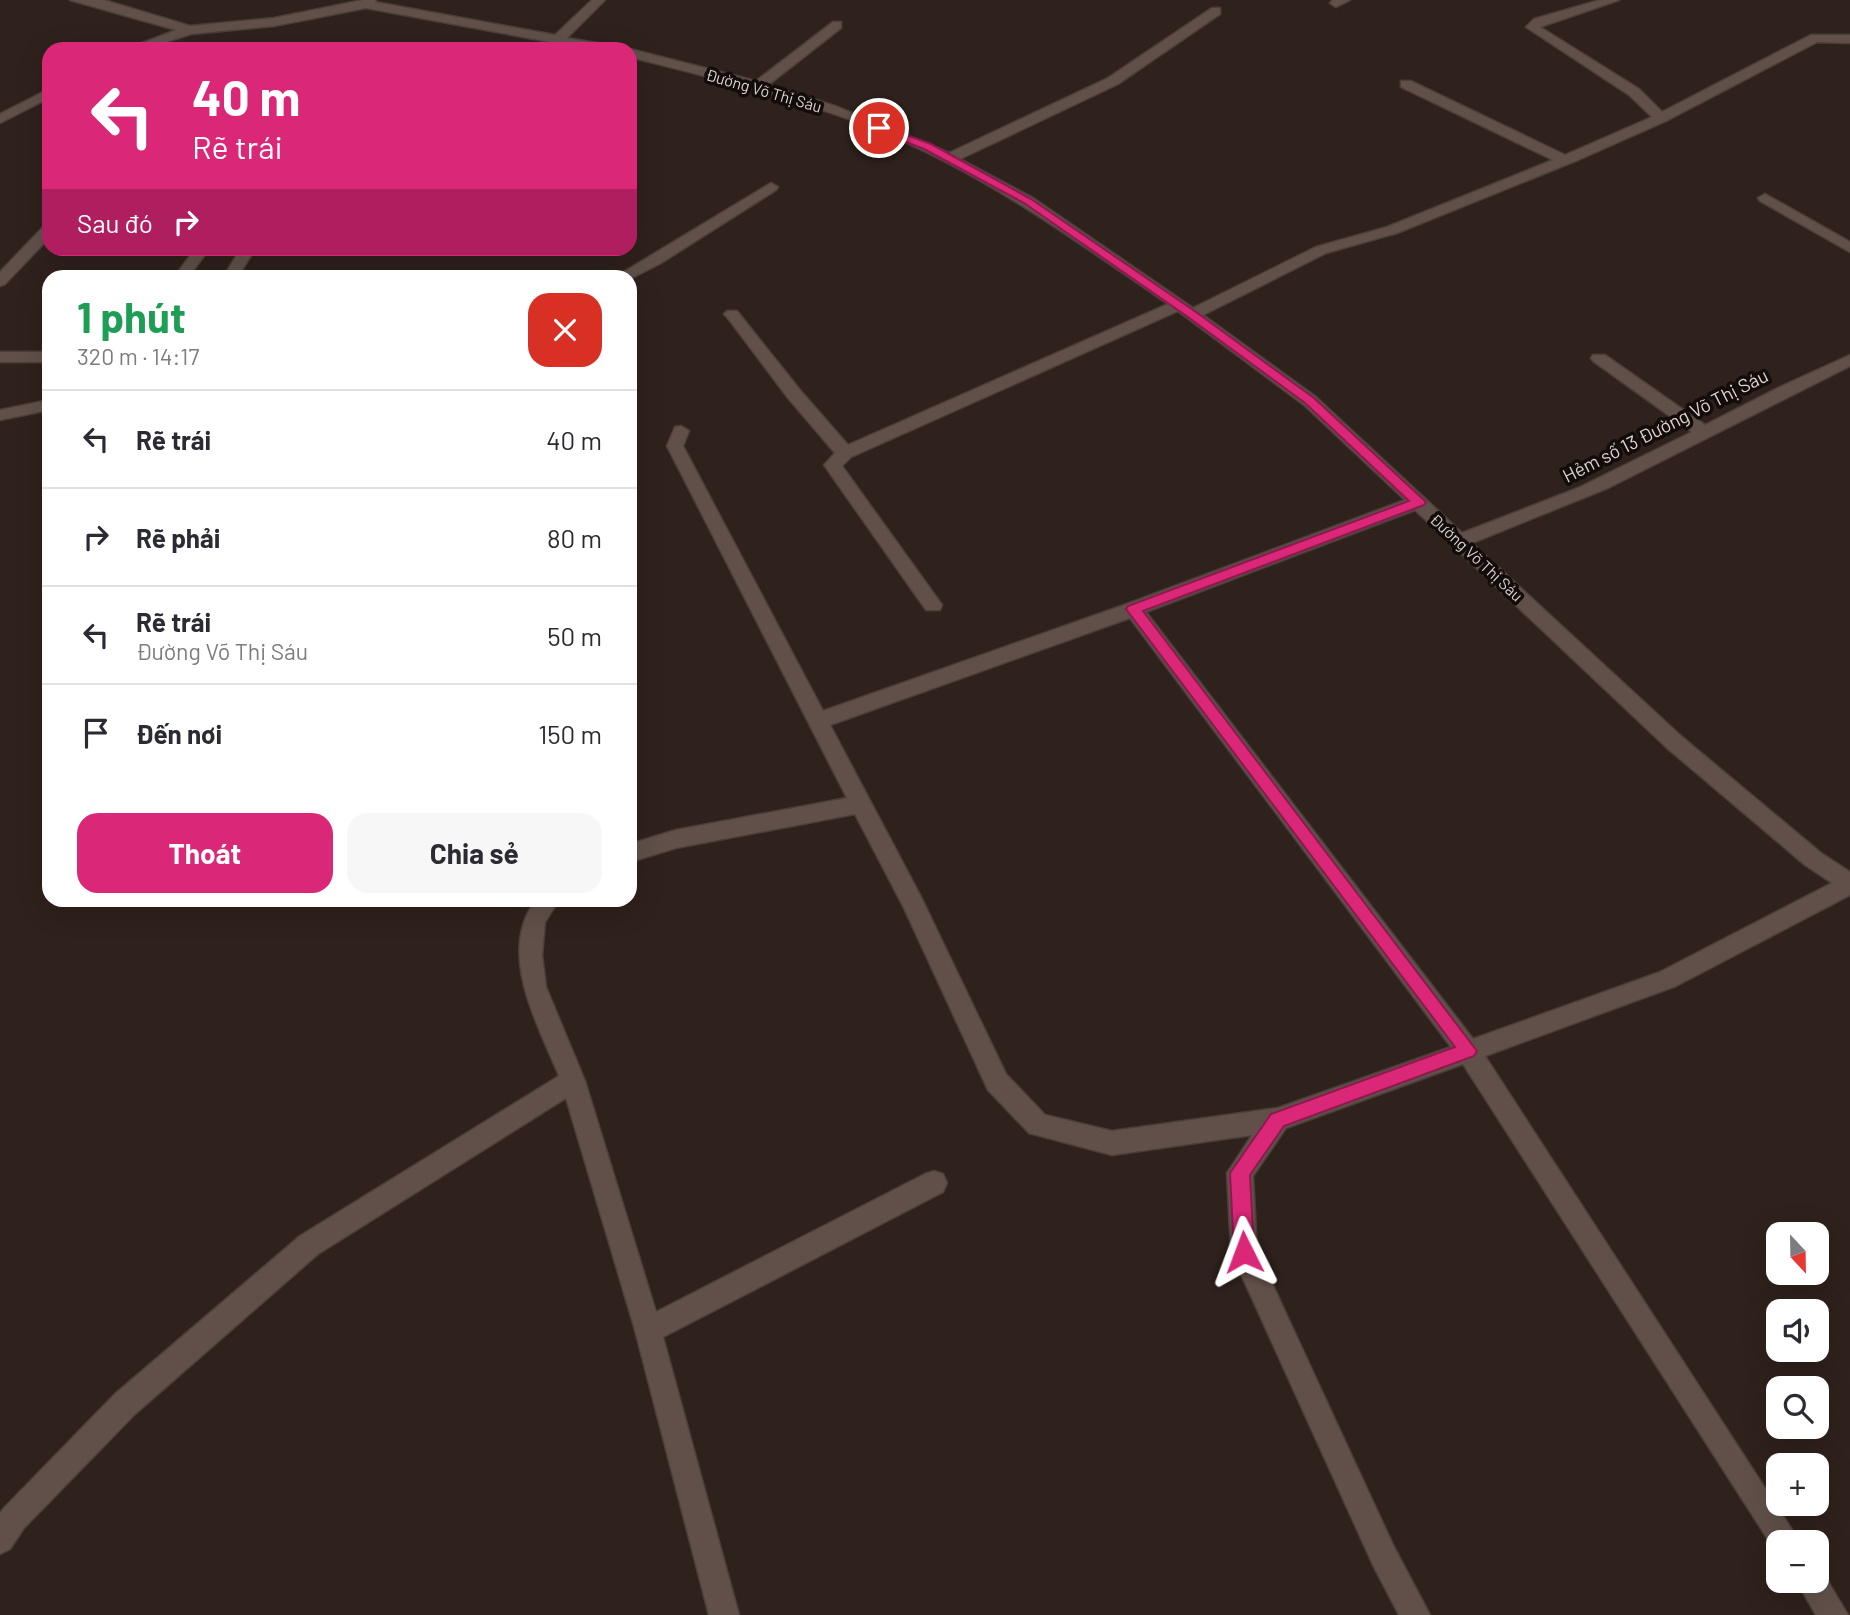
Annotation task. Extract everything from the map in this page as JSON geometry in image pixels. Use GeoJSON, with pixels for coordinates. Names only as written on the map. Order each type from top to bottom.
{"type":"FeatureCollection","features":[{"type":"Feature","properties":{"kind":"street"},"geometry":{"type":"LineString","coordinates":[[76,0],[101,3],[189,30]]}},
{"type":"Feature","properties":{"kind":"street"},"geometry":{"type":"LineString","coordinates":[[558,39],[599,0]]}},
{"type":"Feature","properties":{"kind":"street"},"geometry":{"type":"LineString","coordinates":[[1613,0],[1538,22],[1532,27],[1634,92],[1661,118]]}},
{"type":"Feature","properties":{"kind":"street"},"geometry":{"type":"LineString","coordinates":[[154,42],[189,30],[274,22],[368,2],[573,42]]}},
{"type":"Feature","properties":{"kind":"street"},"geometry":{"type":"LineString","coordinates":[[950,158],[1113,81],[1216,11]]}},
{"type":"Feature","properties":{"kind":"street"},"geometry":{"type":"LineString","coordinates":[[758,86],[836,25]]}},
{"type":"Feature","properties":{"kind":"street"},"geometry":{"type":"LineString","coordinates":[[933,605],[833,465],[845,453],[1186,310],[1321,250],[1392,230],[1564,160],[1661,118],[1815,38],[1850,39]]}},
{"type":"Feature","properties":{"kind":"street","name":"Đường Võ Thị Sáu"},"geometry":{"type":"LineString","coordinates":[[637,55],[758,86],[830,109],[928,146],[1028,201],[1186,310],[1310,401],[1674,742],[1814,859],[1850,883]]}},
{"type":"Feature","properties":{"kind":"street"},"geometry":{"type":"LineString","coordinates":[[1406,84],[1564,160]]}},
{"type":"Feature","properties":{"kind":"street"},"geometry":{"type":"LineString","coordinates":[[0,119],[42,97]]}},
{"type":"Feature","properties":{"kind":"street"},"geometry":{"type":"LineString","coordinates":[[637,270],[771,187]]}},
{"type":"Feature","properties":{"kind":"street"},"geometry":{"type":"LineString","coordinates":[[1765,198],[1850,248]]}},
{"type":"Feature","properties":{"kind":"street"},"geometry":{"type":"LineString","coordinates":[[0,281],[42,236]]}},
{"type":"Feature","properties":{"kind":"street"},"geometry":{"type":"LineString","coordinates":[[187,270],[198,256]]}},
{"type":"Feature","properties":{"kind":"street"},"geometry":{"type":"LineString","coordinates":[[732,314],[794,394],[845,453]]}},
{"type":"Feature","properties":{"kind":"street"},"geometry":{"type":"LineString","coordinates":[[0,357],[42,357]]}},
{"type":"Feature","properties":{"kind":"street"},"geometry":{"type":"LineString","coordinates":[[1599,358],[1705,433]]}},
{"type":"Feature","properties":{"kind":"street","name":"Hẻm số 13 Đường Võ Thị Sáu"},"geometry":{"type":"LineString","coordinates":[[1459,541],[1602,484],[1705,433],[1790,386],[1850,360]]}},
{"type":"Feature","properties":{"kind":"street"},"geometry":{"type":"LineString","coordinates":[[0,415],[42,406]]}},
{"type":"Feature","properties":{"kind":"street"},"geometry":{"type":"LineString","coordinates":[[681,431],[675,446],[913,904],[997,1082],[1038,1125],[1112,1143],[1278,1120],[1668,979],[1850,883]]}},
{"type":"Feature","properties":{"kind":"street"},"geometry":{"type":"LineString","coordinates":[[818,721],[1133,609],[1419,502]]}},
{"type":"Feature","properties":{"kind":"street"},"geometry":{"type":"LineString","coordinates":[[1133,609],[1468,1051],[1778,1530]]}},
{"type":"Feature","properties":{"kind":"street"},"geometry":{"type":"LineString","coordinates":[[637,851],[676,839],[861,804]]}},
{"type":"Feature","properties":{"kind":"street"},"geometry":{"type":"LineString","coordinates":[[543,907],[534,919],[531,955],[535,987],[573,1081],[648,1330],[724,1615]]}},
{"type":"Feature","properties":{"kind":"street"},"geometry":{"type":"LineString","coordinates":[[0,1539],[14,1518],[125,1404],[309,1245],[573,1081]]}},
{"type":"Feature","properties":{"kind":"street"},"geometry":{"type":"LineString","coordinates":[[1278,1120],[1240,1173],[1244,1252],[1383,1555],[1416,1615]]}},
{"type":"Feature","properties":{"kind":"street"},"geometry":{"type":"LineString","coordinates":[[648,1330],[934,1183]]}},
{"type":"Feature","properties":{"kind":"street"},"geometry":{"type":"LineString","coordinates":[[1819,1593],[1833,1615]]}},
{"type":"Feature","properties":{"kind":"route"},"geometry":{"type":"LineString","coordinates":[[879,128],[928,146],[1028,201],[1192,314],[1310,401],[1419,502],[1133,609],[1468,1051],[1278,1120],[1240,1173],[1244,1252]]}}]}
